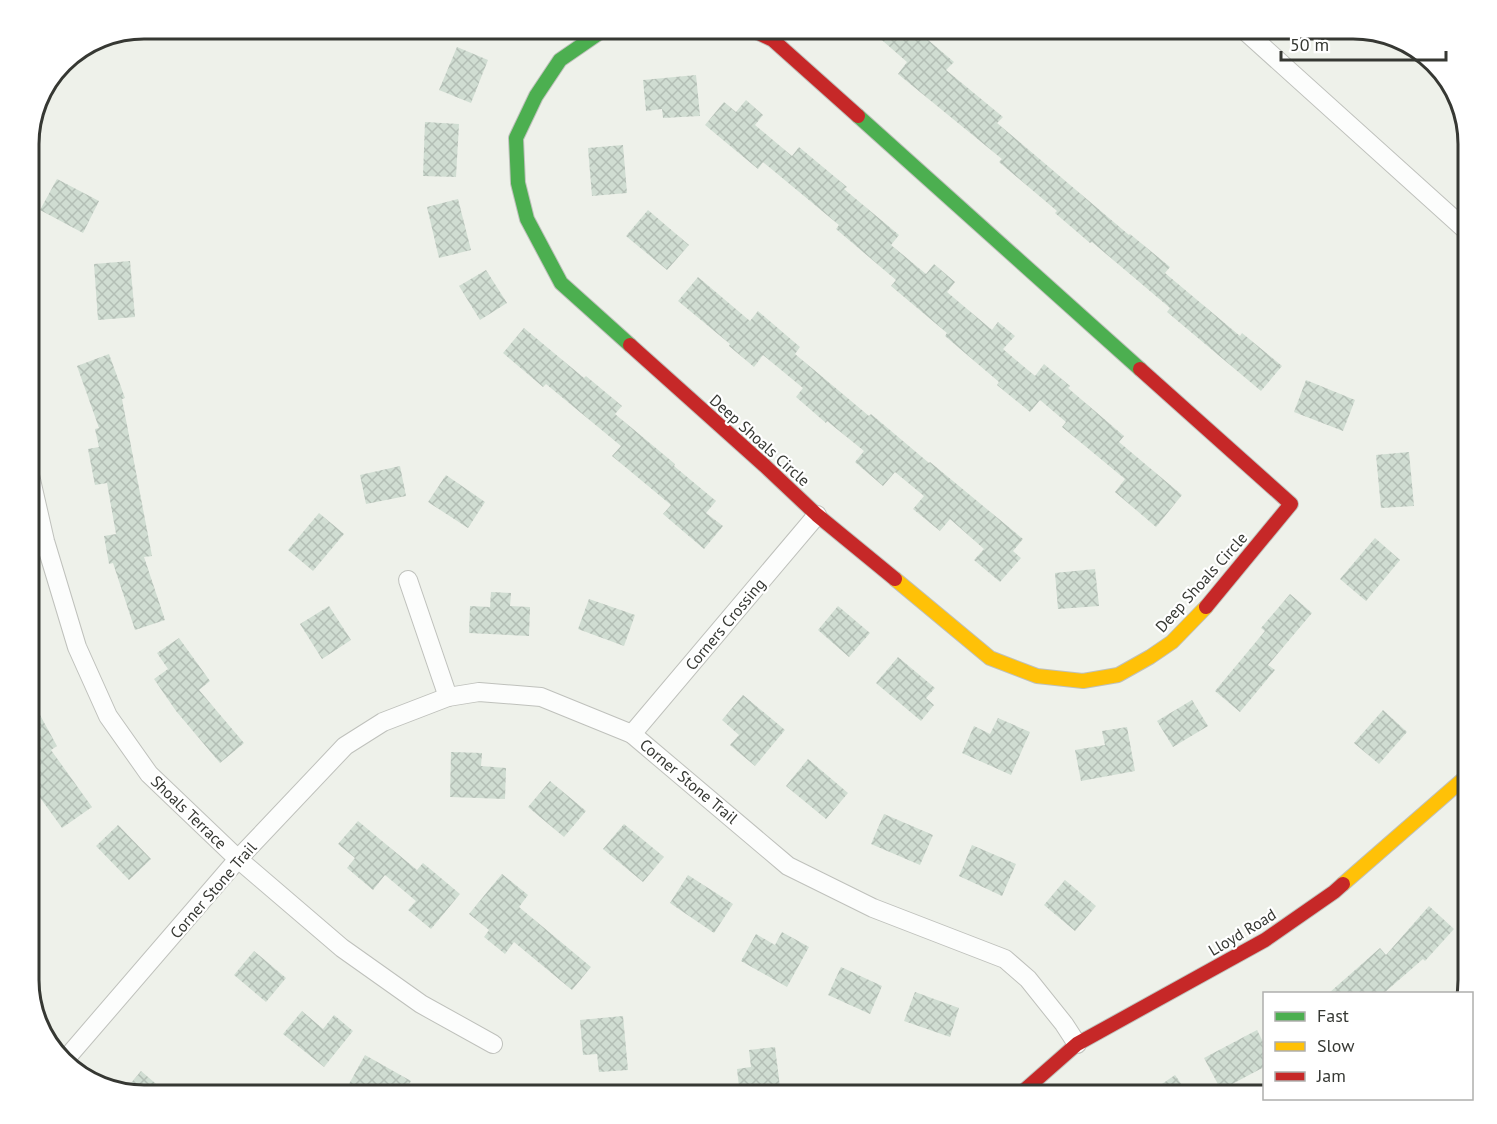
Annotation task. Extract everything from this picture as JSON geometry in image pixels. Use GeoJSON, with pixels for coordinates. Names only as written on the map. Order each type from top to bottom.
{"type":"FeatureCollection","features":[{"type":"Feature","properties":{"kind":"street","name":"Deep Shoals Circle"},"geometry":{"type":"LineString","coordinates":[[590,39],[560,60],[536,96],[516,138],[518,183],[527,219],[561,283],[817,515],[990,658],[1037,676],[1083,681],[1118,675],[1150,657],[1172,642],[1206,606],[1292,504],[771,39]]}},
{"type":"Feature","properties":{"kind":"street"},"geometry":{"type":"LineString","coordinates":[[1255,39],[1458,223]]}},
{"type":"Feature","properties":{"kind":"street","name":"Shoals Terrace"},"geometry":{"type":"LineString","coordinates":[[39,515],[77,647],[108,716],[148,774],[238,859],[342,948],[421,1004],[493,1044]]}},
{"type":"Feature","properties":{"kind":"street","name":"Corners Crossing"},"geometry":{"type":"LineString","coordinates":[[632,734],[817,515]]}},
{"type":"Feature","properties":{"kind":"street"},"geometry":{"type":"LineString","coordinates":[[408,580],[448,697]]}},
{"type":"Feature","properties":{"kind":"street","name":"Corner Stone Trail"},"geometry":{"type":"LineString","coordinates":[[70,1054],[238,859],[345,747],[383,722],[448,697],[478,692],[541,697],[632,734],[789,866],[873,908],[1005,959],[1028,979],[1077,1044]]}},
{"type":"Feature","properties":{"kind":"street","name":"Lloyd Road"},"geometry":{"type":"LineString","coordinates":[[1030,1085],[1077,1044],[1265,940],[1334,892],[1458,784]]}},
{"type":"Feature","properties":{"kind":"building"},"geometry":{"type":"Polygon","coordinates":[[[881,39],[927,39],[954,62],[946,70],[1003,117],[997,123],[1170,267],[1165,273],[1240,336],[1242,333],[1282,366],[1261,391],[1167,312],[1170,308],[1055,213],[1057,211],[999,162],[1002,159],[898,74],[907,62],[881,39]]]}},
{"type":"Feature","properties":{"kind":"building"},"geometry":{"type":"Polygon","coordinates":[[[457,47],[488,60],[471,103],[439,90],[457,47]]]}},
{"type":"Feature","properties":{"kind":"building"},"geometry":{"type":"Polygon","coordinates":[[[696,75],[700,116],[663,118],[662,109],[646,111],[643,80],[696,75]]]}},
{"type":"Feature","properties":{"kind":"building"},"geometry":{"type":"Polygon","coordinates":[[[746,100],[763,115],[755,125],[792,156],[799,147],[847,187],[844,189],[899,235],[891,245],[926,274],[934,264],[955,282],[947,292],[992,330],[998,322],[1015,336],[1003,349],[1035,376],[1044,364],[1124,436],[1119,442],[1182,495],[1156,527],[1115,492],[1125,479],[1062,427],[1066,422],[1040,400],[1030,412],[997,385],[999,382],[945,336],[947,333],[891,286],[896,280],[836,229],[839,225],[763,162],[758,169],[705,125],[724,102],[736,112],[746,100]]]}},
{"type":"Feature","properties":{"kind":"building"},"geometry":{"type":"Polygon","coordinates":[[[425,122],[459,124],[456,177],[423,176],[425,122]]]}},
{"type":"Feature","properties":{"kind":"building"},"geometry":{"type":"Polygon","coordinates":[[[623,145],[627,193],[592,196],[588,148],[623,145]]]}},
{"type":"Feature","properties":{"kind":"building"},"geometry":{"type":"Polygon","coordinates":[[[57,179],[99,201],[83,233],[40,210],[57,179]]]}},
{"type":"Feature","properties":{"kind":"building"},"geometry":{"type":"Polygon","coordinates":[[[458,199],[471,250],[439,258],[427,207],[458,199]]]}},
{"type":"Feature","properties":{"kind":"building"},"geometry":{"type":"Polygon","coordinates":[[[648,210],[689,245],[667,270],[626,236],[648,210]]]}},
{"type":"Feature","properties":{"kind":"building"},"geometry":{"type":"Polygon","coordinates":[[[130,261],[135,317],[98,320],[94,264],[130,261]]]}},
{"type":"Feature","properties":{"kind":"building"},"geometry":{"type":"Polygon","coordinates":[[[486,270],[507,303],[480,320],[459,286],[486,270]]]}},
{"type":"Feature","properties":{"kind":"building"},"geometry":{"type":"Polygon","coordinates":[[[698,277],[750,321],[758,311],[800,347],[795,354],[1023,539],[1013,551],[1021,558],[1000,582],[974,560],[984,549],[950,519],[940,531],[913,509],[924,496],[895,472],[883,486],[855,462],[864,451],[796,397],[803,388],[763,355],[754,367],[678,301],[698,277]]]}},
{"type":"Feature","properties":{"kind":"building"},"geometry":{"type":"Polygon","coordinates":[[[524,328],[622,406],[615,414],[716,501],[706,513],[723,526],[704,549],[663,514],[671,505],[612,456],[621,446],[546,384],[543,387],[503,353],[524,328]]]}},
{"type":"Feature","properties":{"kind":"building"},"geometry":{"type":"Polygon","coordinates":[[[109,354],[125,398],[122,399],[152,556],[144,557],[165,620],[135,630],[113,563],[109,564],[104,536],[116,534],[107,483],[95,485],[88,449],[99,447],[95,429],[99,428],[77,366],[109,354]]]}},
{"type":"Feature","properties":{"kind":"building"},"geometry":{"type":"Polygon","coordinates":[[[1306,380],[1355,400],[1343,431],[1294,412],[1306,380]]]}},
{"type":"Feature","properties":{"kind":"building"},"geometry":{"type":"Polygon","coordinates":[[[1409,452],[1414,506],[1381,508],[1376,455],[1409,452]]]}},
{"type":"Feature","properties":{"kind":"building"},"geometry":{"type":"Polygon","coordinates":[[[400,466],[406,496],[366,504],[360,475],[400,466]]]}},
{"type":"Feature","properties":{"kind":"building"},"geometry":{"type":"Polygon","coordinates":[[[446,475],[485,502],[468,528],[428,502],[446,475]]]}},
{"type":"Feature","properties":{"kind":"building"},"geometry":{"type":"Polygon","coordinates":[[[319,513],[344,534],[313,571],[288,550],[319,513]]]}},
{"type":"Feature","properties":{"kind":"building"},"geometry":{"type":"Polygon","coordinates":[[[1375,538],[1400,560],[1366,601],[1340,579],[1375,538]]]}},
{"type":"Feature","properties":{"kind":"building"},"geometry":{"type":"Polygon","coordinates":[[[1095,569],[1099,606],[1058,609],[1055,573],[1095,569]]]}},
{"type":"Feature","properties":{"kind":"building"},"geometry":{"type":"Polygon","coordinates":[[[491,592],[511,593],[510,606],[530,607],[529,636],[469,633],[470,606],[490,607],[491,592]]]}},
{"type":"Feature","properties":{"kind":"building"},"geometry":{"type":"Polygon","coordinates":[[[1290,594],[1312,613],[1268,665],[1275,670],[1240,712],[1215,691],[1265,631],[1261,628],[1290,594]]]}},
{"type":"Feature","properties":{"kind":"building"},"geometry":{"type":"Polygon","coordinates":[[[589,599],[635,615],[624,646],[578,629],[589,599]]]}},
{"type":"Feature","properties":{"kind":"building"},"geometry":{"type":"Polygon","coordinates":[[[329,606],[351,640],[322,659],[300,624],[329,606]]]}},
{"type":"Feature","properties":{"kind":"building"},"geometry":{"type":"Polygon","coordinates":[[[838,606],[870,633],[849,657],[818,630],[838,606]]]}},
{"type":"Feature","properties":{"kind":"building"},"geometry":{"type":"Polygon","coordinates":[[[179,638],[210,681],[199,690],[244,743],[220,763],[176,711],[154,679],[168,669],[157,653],[179,638]]]}},
{"type":"Feature","properties":{"kind":"building"},"geometry":{"type":"Polygon","coordinates":[[[898,657],[935,688],[926,698],[934,705],[921,721],[876,683],[898,657]]]}},
{"type":"Feature","properties":{"kind":"building"},"geometry":{"type":"Polygon","coordinates":[[[743,695],[785,730],[755,766],[730,745],[739,735],[722,720],[743,695]]]}},
{"type":"Feature","properties":{"kind":"building"},"geometry":{"type":"Polygon","coordinates":[[[1192,700],[1208,726],[1173,747],[1157,721],[1192,700]]]}},
{"type":"Feature","properties":{"kind":"building"},"geometry":{"type":"Polygon","coordinates":[[[1383,710],[1407,732],[1379,764],[1354,743],[1383,710]]]}},
{"type":"Feature","properties":{"kind":"building"},"geometry":{"type":"Polygon","coordinates":[[[39,713],[57,746],[51,750],[92,807],[62,828],[39,796],[39,713]]]}},
{"type":"Feature","properties":{"kind":"building"},"geometry":{"type":"Polygon","coordinates":[[[998,718],[1030,732],[1011,775],[962,753],[974,726],[990,734],[998,718]]]}},
{"type":"Feature","properties":{"kind":"building"},"geometry":{"type":"Polygon","coordinates":[[[1127,727],[1135,771],[1081,781],[1075,750],[1105,745],[1102,731],[1127,727]]]}},
{"type":"Feature","properties":{"kind":"building"},"geometry":{"type":"Polygon","coordinates":[[[451,752],[482,753],[481,766],[506,768],[505,799],[450,797],[451,752]]]}},
{"type":"Feature","properties":{"kind":"building"},"geometry":{"type":"Polygon","coordinates":[[[808,759],[848,793],[826,819],[786,786],[808,759]]]}},
{"type":"Feature","properties":{"kind":"building"},"geometry":{"type":"Polygon","coordinates":[[[550,781],[586,811],[564,837],[528,807],[550,781]]]}},
{"type":"Feature","properties":{"kind":"building"},"geometry":{"type":"Polygon","coordinates":[[[884,814],[933,835],[920,865],[871,844],[884,814]]]}},
{"type":"Feature","properties":{"kind":"building"},"geometry":{"type":"Polygon","coordinates":[[[358,821],[417,870],[423,863],[460,894],[431,929],[408,910],[416,901],[385,875],[373,890],[347,868],[355,858],[338,844],[358,821]]]}},
{"type":"Feature","properties":{"kind":"building"},"geometry":{"type":"Polygon","coordinates":[[[624,824],[664,857],[643,882],[603,849],[624,824]]]}},
{"type":"Feature","properties":{"kind":"building"},"geometry":{"type":"Polygon","coordinates":[[[118,825],[151,859],[129,880],[96,846],[118,825]]]}},
{"type":"Feature","properties":{"kind":"building"},"geometry":{"type":"Polygon","coordinates":[[[972,845],[1016,864],[1002,896],[959,876],[972,845]]]}},
{"type":"Feature","properties":{"kind":"building"},"geometry":{"type":"Polygon","coordinates":[[[502,874],[528,895],[519,907],[591,967],[572,990],[514,942],[505,954],[484,937],[489,930],[469,914],[502,874]]]}},
{"type":"Feature","properties":{"kind":"building"},"geometry":{"type":"Polygon","coordinates":[[[688,875],[733,904],[714,933],[670,903],[688,875]]]}},
{"type":"Feature","properties":{"kind":"building"},"geometry":{"type":"Polygon","coordinates":[[[1065,880],[1096,906],[1075,931],[1044,905],[1065,880]]]}},
{"type":"Feature","properties":{"kind":"building"},"geometry":{"type":"Polygon","coordinates":[[[1429,906],[1454,929],[1425,961],[1423,959],[1385,992],[1330,992],[1380,948],[1386,955],[1429,906]]]}},
{"type":"Feature","properties":{"kind":"building"},"geometry":{"type":"Polygon","coordinates":[[[782,932],[809,947],[787,987],[741,961],[756,934],[775,945],[782,932]]]}},
{"type":"Feature","properties":{"kind":"building"},"geometry":{"type":"Polygon","coordinates":[[[254,951],[286,978],[266,1002],[234,975],[254,951]]]}},
{"type":"Feature","properties":{"kind":"building"},"geometry":{"type":"Polygon","coordinates":[[[841,967],[882,986],[870,1014],[828,995],[841,967]]]}},
{"type":"Feature","properties":{"kind":"building"},"geometry":{"type":"Polygon","coordinates":[[[915,992],[959,1008],[950,1037],[904,1021],[915,992]]]}},
{"type":"Feature","properties":{"kind":"building"},"geometry":{"type":"Polygon","coordinates":[[[302,1011],[323,1029],[334,1015],[353,1031],[324,1067],[283,1034],[302,1011]]]}},
{"type":"Feature","properties":{"kind":"building"},"geometry":{"type":"Polygon","coordinates":[[[623,1016],[628,1070],[599,1072],[597,1054],[583,1055],[580,1020],[623,1016]]]}},
{"type":"Feature","properties":{"kind":"building"},"geometry":{"type":"Polygon","coordinates":[[[1257,1030],[1263,1042],[1263,1068],[1230,1085],[1218,1085],[1204,1058],[1257,1030]]]}},
{"type":"Feature","properties":{"kind":"building"},"geometry":{"type":"Polygon","coordinates":[[[775,1047],[780,1085],[739,1085],[737,1069],[751,1067],[749,1050],[775,1047]]]}},
{"type":"Feature","properties":{"kind":"building"},"geometry":{"type":"Polygon","coordinates":[[[365,1055],[411,1081],[409,1085],[349,1084],[365,1055]]]}},
{"type":"Feature","properties":{"kind":"building"},"geometry":{"type":"Polygon","coordinates":[[[141,1071],[157,1085],[144,1085],[130,1084],[141,1071]]]}},
{"type":"Feature","properties":{"kind":"building"},"geometry":{"type":"Polygon","coordinates":[[[1175,1075],[1182,1085],[1160,1085],[1175,1075]]]}},
{"type":"Feature","properties":{"kind":"traffic: fast"},"geometry":{"type":"LineString","coordinates":[[590,39],[560,60],[536,96],[516,138],[518,183],[527,219],[561,283],[630,345]]}},
{"type":"Feature","properties":{"kind":"traffic: fast"},"geometry":{"type":"LineString","coordinates":[[858,116],[1140,369]]}},
{"type":"Feature","properties":{"kind":"traffic: slow"},"geometry":{"type":"LineString","coordinates":[[895,579],[990,658],[1037,676],[1083,681],[1118,675],[1150,657],[1172,642],[1206,607]]}},
{"type":"Feature","properties":{"kind":"traffic: slow"},"geometry":{"type":"LineString","coordinates":[[1343,884],[1458,784]]}},
{"type":"Feature","properties":{"kind":"traffic: jam"},"geometry":{"type":"LineString","coordinates":[[771,39],[858,116]]}},
{"type":"Feature","properties":{"kind":"traffic: jam"},"geometry":{"type":"LineString","coordinates":[[630,345],[817,515],[895,579]]}},
{"type":"Feature","properties":{"kind":"traffic: jam"},"geometry":{"type":"LineString","coordinates":[[1140,369],[1291,504],[1206,607]]}},
{"type":"Feature","properties":{"kind":"traffic: jam"},"geometry":{"type":"LineString","coordinates":[[1030,1085],[1077,1044],[1265,940],[1343,884]]}}]}
